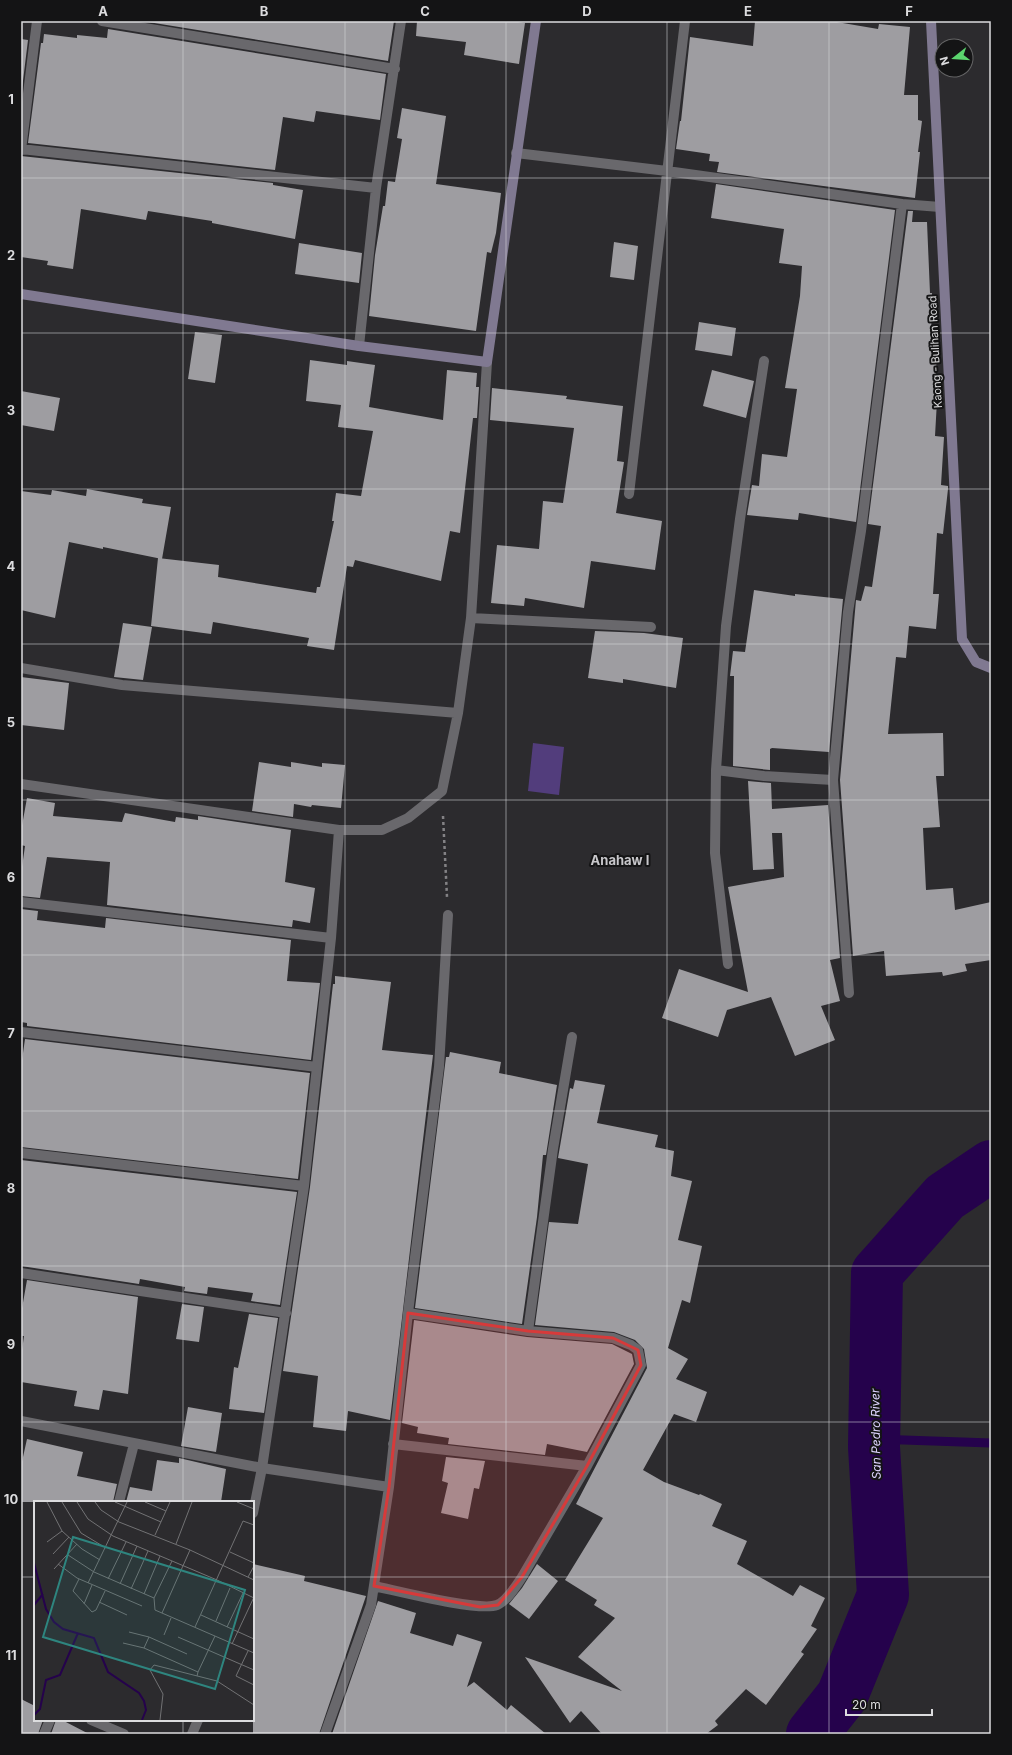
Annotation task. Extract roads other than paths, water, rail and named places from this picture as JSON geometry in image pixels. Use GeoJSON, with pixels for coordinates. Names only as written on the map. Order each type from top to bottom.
{"type":"FeatureCollection","features":[{"type":"Feature","properties":{"kind":"street"},"geometry":{"type":"LineString","coordinates":[[37,21],[21,150],[376,188]]}},
{"type":"Feature","properties":{"kind":"street"},"geometry":{"type":"LineString","coordinates":[[102,21],[395,69]]}},
{"type":"Feature","properties":{"kind":"street"},"geometry":{"type":"LineString","coordinates":[[359,346],[376,188],[395,69],[400,21]]}},
{"type":"Feature","properties":{"kind":"street"},"geometry":{"type":"LineString","coordinates":[[21,784],[339,830],[382,830],[408,818],[442,791],[458,714],[471,618],[487,362],[536,21]]}},
{"type":"Feature","properties":{"kind":"street"},"geometry":{"type":"LineString","coordinates":[[629,494],[685,21]]}},
{"type":"Feature","properties":{"kind":"street","name":"Kaong - Bulihan Road"},"geometry":{"type":"LineString","coordinates":[[931,21],[962,639],[976,662],[991,668]]}},
{"type":"Feature","properties":{"kind":"street"},"geometry":{"type":"LineString","coordinates":[[516,153],[667,171],[902,204],[940,207]]}},
{"type":"Feature","properties":{"kind":"street"},"geometry":{"type":"LineString","coordinates":[[848,993],[832,780],[848,612],[861,531],[902,204]]}},
{"type":"Feature","properties":{"kind":"street"},"geometry":{"type":"LineString","coordinates":[[21,294],[359,346],[487,362]]}},
{"type":"Feature","properties":{"kind":"street"},"geometry":{"type":"LineString","coordinates":[[728,964],[715,853],[716,770],[727,618],[740,519],[764,361]]}},
{"type":"Feature","properties":{"kind":"street"},"geometry":{"type":"LineString","coordinates":[[471,618],[651,627]]}},
{"type":"Feature","properties":{"kind":"street"},"geometry":{"type":"LineString","coordinates":[[21,668],[122,685],[458,714]]}},
{"type":"Feature","properties":{"kind":"street"},"geometry":{"type":"LineString","coordinates":[[716,770],[764,776],[832,780]]}},
{"type":"Feature","properties":{"kind":"street"},"geometry":{"type":"LineString","coordinates":[[254,1508],[262,1468],[286,1314],[304,1186],[331,938],[339,830]]}},
{"type":"Feature","properties":{"kind":"street"},"geometry":{"type":"LineString","coordinates":[[21,902],[331,938]]}},
{"type":"Feature","properties":{"kind":"street"},"geometry":{"type":"LineString","coordinates":[[325,1734],[371,1605],[389,1487],[408,1313],[438,1067],[448,914]]}},
{"type":"Feature","properties":{"kind":"street"},"geometry":{"type":"LineString","coordinates":[[21,1032],[317,1067]]}},
{"type":"Feature","properties":{"kind":"street"},"geometry":{"type":"LineString","coordinates":[[528,1331],[553,1149],[572,1037]]}},
{"type":"Feature","properties":{"kind":"street"},"geometry":{"type":"LineString","coordinates":[[21,1153],[304,1186]]}},
{"type":"Feature","properties":{"kind":"street"},"geometry":{"type":"LineString","coordinates":[[21,1273],[286,1314]]}},
{"type":"Feature","properties":{"kind":"street"},"geometry":{"type":"LineString","coordinates":[[374,1586],[480,1607],[498,1604],[510,1593],[522,1578],[587,1466],[641,1365],[638,1350],[631,1345],[613,1338],[528,1331],[408,1313]]}},
{"type":"Feature","properties":{"kind":"street"},"geometry":{"type":"LineString","coordinates":[[21,1421],[262,1468],[389,1487]]}},
{"type":"Feature","properties":{"kind":"street"},"geometry":{"type":"LineString","coordinates":[[119,1501],[134,1444]]}},
{"type":"Feature","properties":{"kind":"street"},"geometry":{"type":"LineString","coordinates":[[393,1444],[587,1466]]}},
{"type":"Feature","properties":{"kind":"street"},"geometry":{"type":"LineString","coordinates":[[44,1734],[50,1721]]}},
{"type":"Feature","properties":{"kind":"street"},"geometry":{"type":"LineString","coordinates":[[93,1721],[124,1734]]}},
{"type":"Feature","properties":{"kind":"street"},"geometry":{"type":"LineString","coordinates":[[192,1734],[198,1721]]}},
{"type":"Feature","properties":{"kind":"waterway","name":"San Pedro River"},"geometry":{"type":"LineString","coordinates":[[812,1734],[842,1696],[883,1595],[874,1447],[877,1273],[945,1197],[991,1166]]}},
{"type":"Feature","properties":{"kind":"waterway"},"geometry":{"type":"LineString","coordinates":[[875,1439],[991,1443]]}},
{"type":"Feature","properties":{"kind":"district","name":"Anahaw I"},"geometry":{"type":"Point","coordinates":[620,860]}}]}
